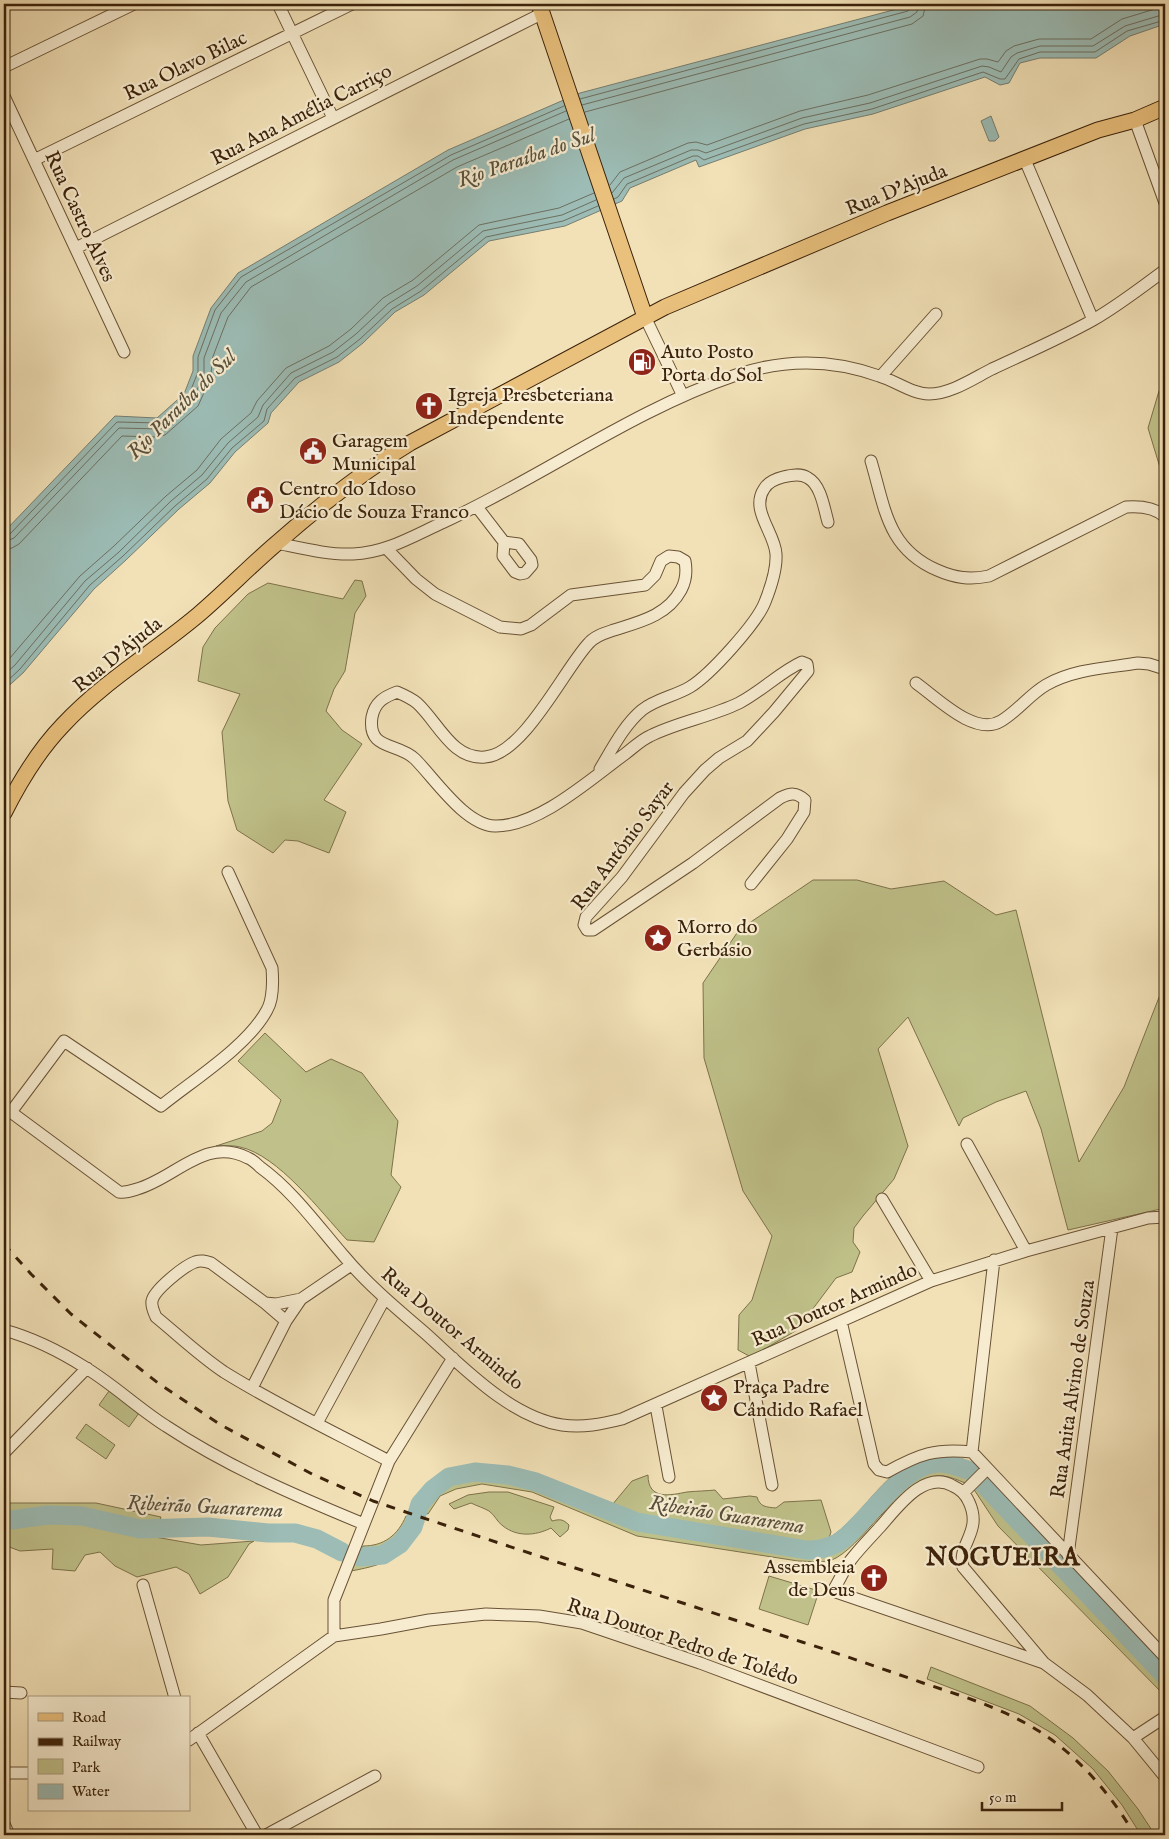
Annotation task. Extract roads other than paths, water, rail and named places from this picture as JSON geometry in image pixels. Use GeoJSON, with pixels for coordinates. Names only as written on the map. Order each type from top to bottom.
{"type":"FeatureCollection","features":[{"type":"Feature","properties":{"kind":"main road"},"geometry":{"type":"LineString","coordinates":[[541,9],[645,317]]}},
{"type":"Feature","properties":{"kind":"main road","name":"Rua D'Ajuda"},"geometry":{"type":"LineString","coordinates":[[4,813],[40,752],[63,724],[117,677],[198,614],[276,543],[342,489],[373,466],[410,443],[645,317],[886,213],[1098,130],[1135,120],[1165,107]]}},
{"type":"Feature","properties":{"kind":"street"},"geometry":{"type":"LineString","coordinates":[[4,67],[134,4]]}},
{"type":"Feature","properties":{"kind":"street"},"geometry":{"type":"LineString","coordinates":[[278,4],[332,118]]}},
{"type":"Feature","properties":{"kind":"street","name":"Rua Olavo Bilac"},"geometry":{"type":"LineString","coordinates":[[34,160],[352,4]]}},
{"type":"Feature","properties":{"kind":"street","name":"Rua Ana Amélia Carriço"},"geometry":{"type":"LineString","coordinates":[[76,248],[541,9]]}},
{"type":"Feature","properties":{"kind":"street","name":"Rua Castro Alves"},"geometry":{"type":"LineString","coordinates":[[4,96],[124,352]]}},
{"type":"Feature","properties":{"kind":"street"},"geometry":{"type":"LineString","coordinates":[[1135,120],[1165,203]]}},
{"type":"Feature","properties":{"kind":"street"},"geometry":{"type":"LineString","coordinates":[[1025,160],[1093,320]]}},
{"type":"Feature","properties":{"kind":"street"},"geometry":{"type":"LineString","coordinates":[[276,543],[325,552],[354,554],[386,548],[477,507],[584,447],[683,396],[737,375],[767,367],[790,363],[818,363],[854,368],[881,376],[915,391],[928,394],[939,393],[968,381],[1093,320],[1165,270]]}},
{"type":"Feature","properties":{"kind":"street"},"geometry":{"type":"LineString","coordinates":[[881,376],[936,314]]}},
{"type":"Feature","properties":{"kind":"street"},"geometry":{"type":"LineString","coordinates":[[645,317],[683,396]]}},
{"type":"Feature","properties":{"kind":"street"},"geometry":{"type":"LineString","coordinates":[[871,461],[889,522],[896,538],[906,551],[931,568],[964,579],[989,576],[1126,507],[1139,506],[1152,509],[1165,517]]}},
{"type":"Feature","properties":{"kind":"street"},"geometry":{"type":"LineString","coordinates":[[386,548],[416,579],[435,594],[500,627],[521,630],[531,625],[571,595],[645,585],[655,574],[661,561],[669,556],[678,557],[685,561],[687,570],[685,583],[677,597],[666,609],[646,620],[603,633],[588,642],[549,700],[530,724],[508,747],[496,754],[487,757],[474,757],[459,751],[417,703],[397,692],[383,698],[374,709],[372,733],[376,741],[413,757],[463,811],[476,821],[494,826],[524,820],[571,794],[594,776],[632,721],[643,710],[699,681],[738,642],[764,604],[773,579],[776,554],[760,505],[762,492],[768,483],[796,474],[808,477],[816,485],[828,522]]}},
{"type":"Feature","properties":{"kind":"street"},"geometry":{"type":"LineString","coordinates":[[477,507],[504,542]]}},
{"type":"Feature","properties":{"kind":"street","name":"Rua Antônio Sayar"},"geometry":{"type":"LineString","coordinates":[[594,776],[649,736],[737,704],[758,693],[792,667],[802,662],[807,664],[808,671],[747,741],[719,758],[704,770],[684,793],[622,877],[586,917],[584,925],[587,930],[593,930],[693,863],[780,798],[791,793],[799,794],[805,800],[804,812],[787,839],[750,884]]}},
{"type":"Feature","properties":{"kind":"street"},"geometry":{"type":"LineString","coordinates":[[916,683],[972,723],[991,726],[1007,717],[1046,685],[1072,673],[1138,663],[1165,669]]}},
{"type":"Feature","properties":{"kind":"street"},"geometry":{"type":"LineString","coordinates":[[7,1110],[64,1041],[161,1106],[246,1040],[268,1009],[273,983],[272,968],[228,872]]}},
{"type":"Feature","properties":{"kind":"street","name":"Rua Doutor Armindo"},"geometry":{"type":"LineString","coordinates":[[7,1110],[119,1192],[124,1193],[148,1186],[197,1157],[209,1153],[224,1150],[248,1158],[273,1176],[289,1192],[351,1265],[453,1358],[493,1392],[513,1405],[540,1418],[561,1425],[579,1426],[622,1420],[931,1281],[1026,1251],[1148,1218],[1165,1217]]}},
{"type":"Feature","properties":{"kind":"street"},"geometry":{"type":"LineString","coordinates":[[967,1144],[1026,1251]]}},
{"type":"Feature","properties":{"kind":"street"},"geometry":{"type":"LineString","coordinates":[[882,1199],[931,1281]]}},
{"type":"Feature","properties":{"kind":"street","name":"Rua Anita Alvino de Souza"},"geometry":{"type":"LineString","coordinates":[[1068,1555],[1112,1228]]}},
{"type":"Feature","properties":{"kind":"street"},"geometry":{"type":"LineString","coordinates":[[286,1321],[265,1303],[211,1263],[204,1260],[191,1264],[163,1286],[156,1293],[152,1301],[152,1309],[156,1317],[224,1372],[389,1461]]}},
{"type":"Feature","properties":{"kind":"street"},"geometry":{"type":"LineString","coordinates":[[994,1260],[972,1452],[985,1471],[1165,1657]]}},
{"type":"Feature","properties":{"kind":"street"},"geometry":{"type":"LineString","coordinates":[[252,1388],[286,1321],[302,1299],[351,1265]]}},
{"type":"Feature","properties":{"kind":"street"},"geometry":{"type":"LineString","coordinates":[[317,1423],[385,1298]]}},
{"type":"Feature","properties":{"kind":"street"},"geometry":{"type":"LineString","coordinates":[[265,1303],[276,1304],[302,1299]]}},
{"type":"Feature","properties":{"kind":"street"},"geometry":{"type":"LineString","coordinates":[[842,1321],[874,1464],[879,1470],[888,1472],[904,1462],[936,1451],[972,1452]]}},
{"type":"Feature","properties":{"kind":"street"},"geometry":{"type":"LineString","coordinates":[[4,1330],[25,1336],[87,1368],[167,1427],[222,1458],[296,1495],[364,1524]]}},
{"type":"Feature","properties":{"kind":"street"},"geometry":{"type":"LineString","coordinates":[[334,1636],[334,1600],[389,1461],[453,1358]]}},
{"type":"Feature","properties":{"kind":"street"},"geometry":{"type":"LineString","coordinates":[[749,1364],[772,1485]]}},
{"type":"Feature","properties":{"kind":"street"},"geometry":{"type":"LineString","coordinates":[[4,1453],[87,1368]]}},
{"type":"Feature","properties":{"kind":"street"},"geometry":{"type":"LineString","coordinates":[[656,1406],[669,1477]]}},
{"type":"Feature","properties":{"kind":"street"},"geometry":{"type":"LineString","coordinates":[[965,1491],[985,1471]]}},
{"type":"Feature","properties":{"kind":"street"},"geometry":{"type":"LineString","coordinates":[[965,1491],[943,1481],[922,1486],[904,1500],[850,1561],[833,1591],[1044,1663]]}},
{"type":"Feature","properties":{"kind":"street"},"geometry":{"type":"LineString","coordinates":[[965,1491],[974,1518],[973,1530],[961,1557],[963,1567],[1044,1663],[1087,1696],[1133,1738],[1165,1777]]}},
{"type":"Feature","properties":{"kind":"street"},"geometry":{"type":"LineString","coordinates":[[143,1586],[173,1696]]}},
{"type":"Feature","properties":{"kind":"street","name":"Rua Doutor Pedro de Tolêdo"},"geometry":{"type":"LineString","coordinates":[[193,1736],[334,1636],[381,1630],[430,1620],[486,1614],[539,1616],[582,1623],[709,1667],[978,1767]]}},
{"type":"Feature","properties":{"kind":"street"},"geometry":{"type":"LineString","coordinates":[[4,1692],[21,1693]]}},
{"type":"Feature","properties":{"kind":"street"},"geometry":{"type":"LineString","coordinates":[[1133,1738],[1165,1717]]}},
{"type":"Feature","properties":{"kind":"street"},"geometry":{"type":"LineString","coordinates":[[193,1736],[257,1835]]}},
{"type":"Feature","properties":{"kind":"street"},"geometry":{"type":"LineString","coordinates":[[4,1774],[28,1773]]}},
{"type":"Feature","properties":{"kind":"street"},"geometry":{"type":"LineString","coordinates":[[266,1835],[375,1776]]}},
{"type":"Feature","properties":{"kind":"street"},"geometry":{"type":"LineString","coordinates":[[4,1824],[9,1835]]}},
{"type":"Feature","properties":{"kind":"water","name":"Rio Paraíba do Sul"},"geometry":{"type":"Polygon","coordinates":[[[916,4],[1165,4],[1165,24],[1130,36],[1096,58],[1040,58],[1020,63],[1009,83],[1000,85],[985,77],[873,114],[805,129],[699,167],[696,160],[630,188],[622,201],[565,226],[489,241],[424,295],[395,312],[363,343],[339,362],[299,382],[271,413],[268,423],[235,452],[210,483],[179,509],[94,589],[23,673],[4,690],[4,532],[115,416],[157,418],[184,394],[193,371],[193,356],[211,308],[238,273],[448,150],[580,93],[916,4]]]}},
{"type":"Feature","properties":{"kind":"water"},"geometry":{"type":"Polygon","coordinates":[[[991,116],[999,137],[995,141],[989,141],[981,121],[991,116]]]}},
{"type":"Feature","properties":{"kind":"waterway","name":"Ribeirão Guararema"},"geometry":{"type":"LineString","coordinates":[[360,1557],[383,1555],[400,1544],[413,1527],[420,1504],[433,1489],[449,1477],[475,1472],[508,1475],[536,1482],[637,1522],[810,1550],[820,1549],[843,1540],[893,1488],[915,1471],[926,1465],[946,1463],[971,1471],[1165,1676]]}},
{"type":"Feature","properties":{"kind":"waterway","name":"Ribeirão Guararema"},"geometry":{"type":"LineString","coordinates":[[4,1521],[48,1515],[82,1516],[140,1529],[208,1527],[268,1533],[295,1533],[317,1539],[342,1552]]}},
{"type":"Feature","properties":{"kind":"railway"},"geometry":{"type":"LineString","coordinates":[[4,1244],[71,1314],[158,1383],[221,1425],[312,1474],[373,1501],[833,1652],[967,1698],[1010,1715],[1052,1740],[1080,1764],[1115,1805],[1135,1835]]}},
{"type":"Feature","properties":{"kind":"place","name":"Auto Posto Porta do Sol"},"geometry":{"type":"Point","coordinates":[642,362]}},
{"type":"Feature","properties":{"kind":"place","name":"Igreja Presbeteriana Independente"},"geometry":{"type":"Point","coordinates":[429,406]}},
{"type":"Feature","properties":{"kind":"place","name":"Garagem Municipal"},"geometry":{"type":"Point","coordinates":[313,451]}},
{"type":"Feature","properties":{"kind":"place","name":"Centro do Idoso Dácio de Souza Franco"},"geometry":{"type":"Point","coordinates":[260,500]}},
{"type":"Feature","properties":{"kind":"place","name":"Morro do Gerbásio"},"geometry":{"type":"Point","coordinates":[658,938]}},
{"type":"Feature","properties":{"kind":"place","name":"Praça Padre Cândido Rafael"},"geometry":{"type":"Point","coordinates":[714,1398]}},
{"type":"Feature","properties":{"kind":"place","name":"Assembleia de Deus"},"geometry":{"type":"Point","coordinates":[874,1578]}},
{"type":"Feature","properties":{"kind":"district","name":"NOGUEIRA"},"geometry":{"type":"Point","coordinates":[1003,1556]}}]}
